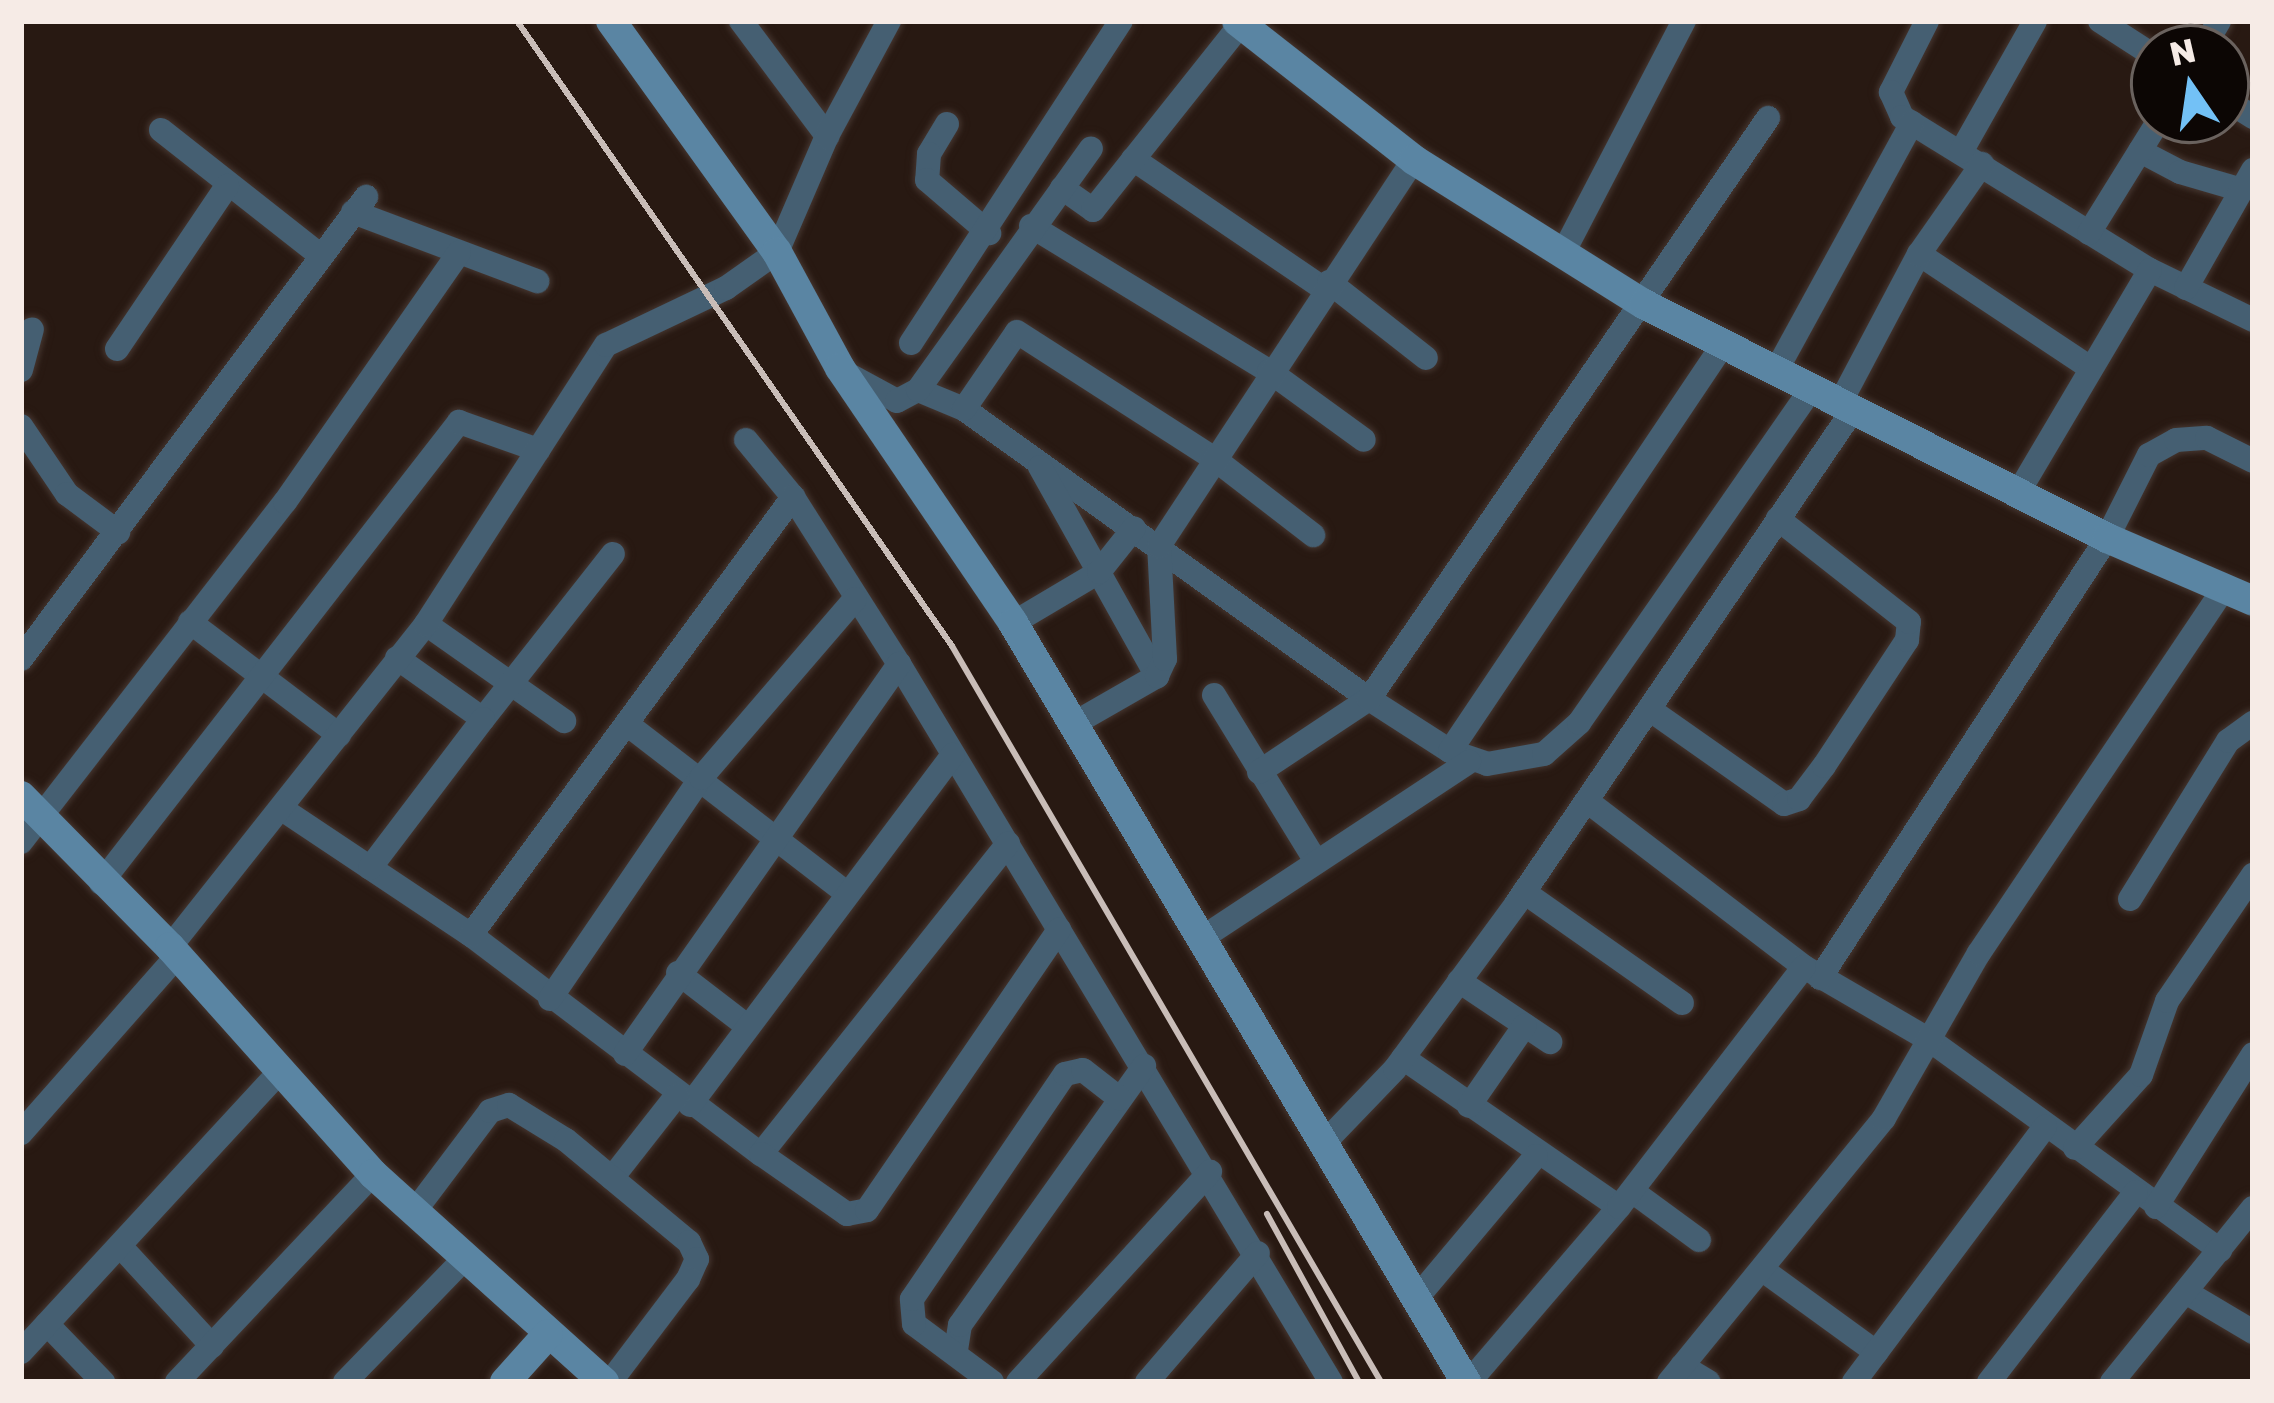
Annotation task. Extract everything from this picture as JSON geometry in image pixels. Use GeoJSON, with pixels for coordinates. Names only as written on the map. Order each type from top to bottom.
{"type":"FeatureCollection","features":[{"type":"Feature","properties":{"kind":"street"},"geometry":{"type":"LineString","coordinates":[[611,21],[777,252],[840,368],[1013,623],[1468,1382],[1812,972],[2107,538],[2137,472],[2176,440],[2207,438],[2253,461]]}},
{"type":"Feature","properties":{"kind":"street"},"geometry":{"type":"LineString","coordinates":[[741,21],[826,136]]}},
{"type":"Feature","properties":{"kind":"street"},"geometry":{"type":"LineString","coordinates":[[21,1133],[174,951],[426,624],[606,345],[726,288],[777,252],[826,136],[889,21]]}},
{"type":"Feature","properties":{"kind":"street"},"geometry":{"type":"LineString","coordinates":[[911,343],[989,233],[1121,21]]}},
{"type":"Feature","properties":{"kind":"street"},"geometry":{"type":"LineString","coordinates":[[1562,256],[1684,21]]}},
{"type":"Feature","properties":{"kind":"street"},"geometry":{"type":"LineString","coordinates":[[1927,21],[1891,92],[1912,123],[2150,270],[2253,320]]}},
{"type":"Feature","properties":{"kind":"street"},"geometry":{"type":"LineString","coordinates":[[1326,1141],[1403,1058],[1524,892],[1778,520],[1846,406],[2036,21]]}},
{"type":"Feature","properties":{"kind":"street"},"geometry":{"type":"LineString","coordinates":[[2100,21],[2130,40]]}},
{"type":"Feature","properties":{"kind":"street"},"geometry":{"type":"LineString","coordinates":[[1062,188],[1093,210],[1239,22],[1414,160],[1644,304],[2107,538],[2253,602]]}},
{"type":"Feature","properties":{"kind":"street"},"geometry":{"type":"LineString","coordinates":[[1259,772],[1369,699],[1768,118]]}},
{"type":"Feature","properties":{"kind":"street"},"geometry":{"type":"LineString","coordinates":[[1776,371],[1912,123]]}},
{"type":"Feature","properties":{"kind":"street"},"geometry":{"type":"LineString","coordinates":[[947,124],[929,154],[927,180],[989,233]]}},
{"type":"Feature","properties":{"kind":"street"},"geometry":{"type":"LineString","coordinates":[[161,130],[227,187],[321,256]]}},
{"type":"Feature","properties":{"kind":"street"},"geometry":{"type":"LineString","coordinates":[[2089,232],[2144,144]]}},
{"type":"Feature","properties":{"kind":"street"},"geometry":{"type":"LineString","coordinates":[[840,368],[898,401],[918,390],[1091,148]]}},
{"type":"Feature","properties":{"kind":"street"},"geometry":{"type":"LineString","coordinates":[[2140,151],[2180,172],[2247,180],[2186,288]]}},
{"type":"Feature","properties":{"kind":"street"},"geometry":{"type":"LineString","coordinates":[[1133,159],[1426,358]]}},
{"type":"Feature","properties":{"kind":"street"},"geometry":{"type":"LineString","coordinates":[[1075,723],[1157,676],[1165,659],[1159,546],[1212,457],[1414,160]]}},
{"type":"Feature","properties":{"kind":"street"},"geometry":{"type":"LineString","coordinates":[[117,349],[227,187]]}},
{"type":"Feature","properties":{"kind":"street"},"geometry":{"type":"LineString","coordinates":[[21,659],[360,205],[459,253],[537,281]]}},
{"type":"Feature","properties":{"kind":"street"},"geometry":{"type":"LineString","coordinates":[[1031,226],[1269,371],[1364,440]]}},
{"type":"Feature","properties":{"kind":"street"},"geometry":{"type":"LineString","coordinates":[[414,1212],[499,1106],[520,1108],[689,1242],[697,1259],[607,1382],[548,1334],[464,1259],[373,1174],[174,951],[28,820],[285,502],[459,253]]}},
{"type":"Feature","properties":{"kind":"street"},"geometry":{"type":"LineString","coordinates":[[1919,254],[2089,368]]}},
{"type":"Feature","properties":{"kind":"street"},"geometry":{"type":"LineString","coordinates":[[2018,493],[2150,270]]}},
{"type":"Feature","properties":{"kind":"street"},"geometry":{"type":"LineString","coordinates":[[21,370],[32,328]]}},
{"type":"Feature","properties":{"kind":"street"},"geometry":{"type":"LineString","coordinates":[[964,409],[1018,332],[1212,457],[1313,536]]}},
{"type":"Feature","properties":{"kind":"street"},"geometry":{"type":"LineString","coordinates":[[1202,938],[1460,757],[1723,344]]}},
{"type":"Feature","properties":{"kind":"street"},"geometry":{"type":"LineString","coordinates":[[918,390],[964,409],[1135,527],[1369,699],[1460,757],[1544,754],[1579,723],[1811,389]]}},
{"type":"Feature","properties":{"kind":"street"},"geometry":{"type":"LineString","coordinates":[[101,883],[256,677],[459,422],[538,450]]}},
{"type":"Feature","properties":{"kind":"street"},"geometry":{"type":"LineString","coordinates":[[21,426],[67,494],[118,532]]}},
{"type":"Feature","properties":{"kind":"street"},"geometry":{"type":"LineString","coordinates":[[746,440],[793,497],[898,664],[1210,1172],[1331,1382]]}},
{"type":"Feature","properties":{"kind":"street"},"geometry":{"type":"LineString","coordinates":[[1036,460],[1157,676]]}},
{"type":"Feature","properties":{"kind":"street"},"geometry":{"type":"LineString","coordinates":[[471,934],[793,497]]}},
{"type":"Feature","properties":{"kind":"street"},"geometry":{"type":"LineString","coordinates":[[1649,709],[1784,804],[1799,799],[1824,766],[1907,640],[1909,622],[1778,520]]}},
{"type":"Feature","properties":{"kind":"street"},"geometry":{"type":"LineString","coordinates":[[1013,623],[1099,572],[1135,527]]}},
{"type":"Feature","properties":{"kind":"street"},"geometry":{"type":"LineString","coordinates":[[370,868],[613,554]]}},
{"type":"Feature","properties":{"kind":"street"},"geometry":{"type":"LineString","coordinates":[[1709,1382],[1676,1374],[1884,1118],[1979,953],[2224,589]]}},
{"type":"Feature","properties":{"kind":"street"},"geometry":{"type":"LineString","coordinates":[[550,999],[701,778],[855,599]]}},
{"type":"Feature","properties":{"kind":"street"},"geometry":{"type":"LineString","coordinates":[[190,622],[256,677],[339,735]]}},
{"type":"Feature","properties":{"kind":"street"},"geometry":{"type":"LineString","coordinates":[[426,624],[564,721]]}},
{"type":"Feature","properties":{"kind":"street"},"geometry":{"type":"LineString","coordinates":[[397,658],[484,719]]}},
{"type":"Feature","properties":{"kind":"street"},"geometry":{"type":"LineString","coordinates":[[625,1054],[898,664]]}},
{"type":"Feature","properties":{"kind":"street"},"geometry":{"type":"LineString","coordinates":[[1214,695],[1315,860]]}},
{"type":"Feature","properties":{"kind":"street"},"geometry":{"type":"LineString","coordinates":[[2130,898],[2228,741],[2253,723]]}},
{"type":"Feature","properties":{"kind":"street"},"geometry":{"type":"LineString","coordinates":[[627,724],[844,891]]}},
{"type":"Feature","properties":{"kind":"street"},"geometry":{"type":"LineString","coordinates":[[613,1178],[747,1025],[844,891],[953,755]]}},
{"type":"Feature","properties":{"kind":"street"},"geometry":{"type":"LineString","coordinates":[[1587,801],[1812,972],[1930,1041],[2146,1200],[2236,1242]]}},
{"type":"Feature","properties":{"kind":"street"},"geometry":{"type":"LineString","coordinates":[[282,809],[471,934],[683,1100],[847,1214],[868,1210],[1058,930]]}},
{"type":"Feature","properties":{"kind":"street"},"geometry":{"type":"LineString","coordinates":[[761,1154],[1008,843]]}},
{"type":"Feature","properties":{"kind":"street"},"geometry":{"type":"LineString","coordinates":[[2075,1148],[2141,1075],[2167,1000],[2253,875]]}},
{"type":"Feature","properties":{"kind":"street"},"geometry":{"type":"LineString","coordinates":[[1524,892],[1682,1003]]}},
{"type":"Feature","properties":{"kind":"street"},"geometry":{"type":"LineString","coordinates":[[678,973],[747,1025]]}},
{"type":"Feature","properties":{"kind":"street"},"geometry":{"type":"LineString","coordinates":[[1459,981],[1550,1042]]}},
{"type":"Feature","properties":{"kind":"street"},"geometry":{"type":"LineString","coordinates":[[1468,1106],[1525,1024]]}},
{"type":"Feature","properties":{"kind":"street"},"geometry":{"type":"LineString","coordinates":[[1989,1382],[2146,1200],[2253,1054]]}},
{"type":"Feature","properties":{"kind":"street"},"geometry":{"type":"LineString","coordinates":[[1403,1058],[1536,1156],[1699,1240]]}},
{"type":"Feature","properties":{"kind":"street"},"geometry":{"type":"LineString","coordinates":[[956,1350],[960,1325],[1144,1066]]}},
{"type":"Feature","properties":{"kind":"street"},"geometry":{"type":"LineString","coordinates":[[992,1382],[956,1350],[914,1324],[912,1299],[1065,1074],[1083,1070],[1119,1098]]}},
{"type":"Feature","properties":{"kind":"street"},"geometry":{"type":"LineString","coordinates":[[21,1352],[122,1248],[279,1072]]}},
{"type":"Feature","properties":{"kind":"street"},"geometry":{"type":"LineString","coordinates":[[1855,1382],[2045,1127]]}},
{"type":"Feature","properties":{"kind":"street"},"geometry":{"type":"LineString","coordinates":[[1415,1300],[1536,1156]]}},
{"type":"Feature","properties":{"kind":"street"},"geometry":{"type":"LineString","coordinates":[[1018,1382],[1210,1172]]}},
{"type":"Feature","properties":{"kind":"street"},"geometry":{"type":"LineString","coordinates":[[177,1382],[373,1174]]}},
{"type":"Feature","properties":{"kind":"street"},"geometry":{"type":"LineString","coordinates":[[2112,1382],[2236,1242],[2253,1208]]}},
{"type":"Feature","properties":{"kind":"street"},"geometry":{"type":"LineString","coordinates":[[122,1248],[212,1346]]}},
{"type":"Feature","properties":{"kind":"street"},"geometry":{"type":"LineString","coordinates":[[1147,1382],[1258,1253]]}},
{"type":"Feature","properties":{"kind":"street"},"geometry":{"type":"LineString","coordinates":[[345,1382],[464,1259]]}},
{"type":"Feature","properties":{"kind":"street"},"geometry":{"type":"LineString","coordinates":[[1763,1270],[1876,1352]]}},
{"type":"Feature","properties":{"kind":"street"},"geometry":{"type":"LineString","coordinates":[[2189,1294],[2253,1332]]}},
{"type":"Feature","properties":{"kind":"street"},"geometry":{"type":"LineString","coordinates":[[47,1324],[103,1382]]}},
{"type":"Feature","properties":{"kind":"street"},"geometry":{"type":"LineString","coordinates":[[505,1382],[548,1334]]}},
{"type":"Feature","properties":{"kind":"railway"},"geometry":{"type":"LineString","coordinates":[[517,21],[952,646],[1381,1382]]}},
{"type":"Feature","properties":{"kind":"railway"},"geometry":{"type":"LineString","coordinates":[[1267,1214],[1359,1382]]}}]}
